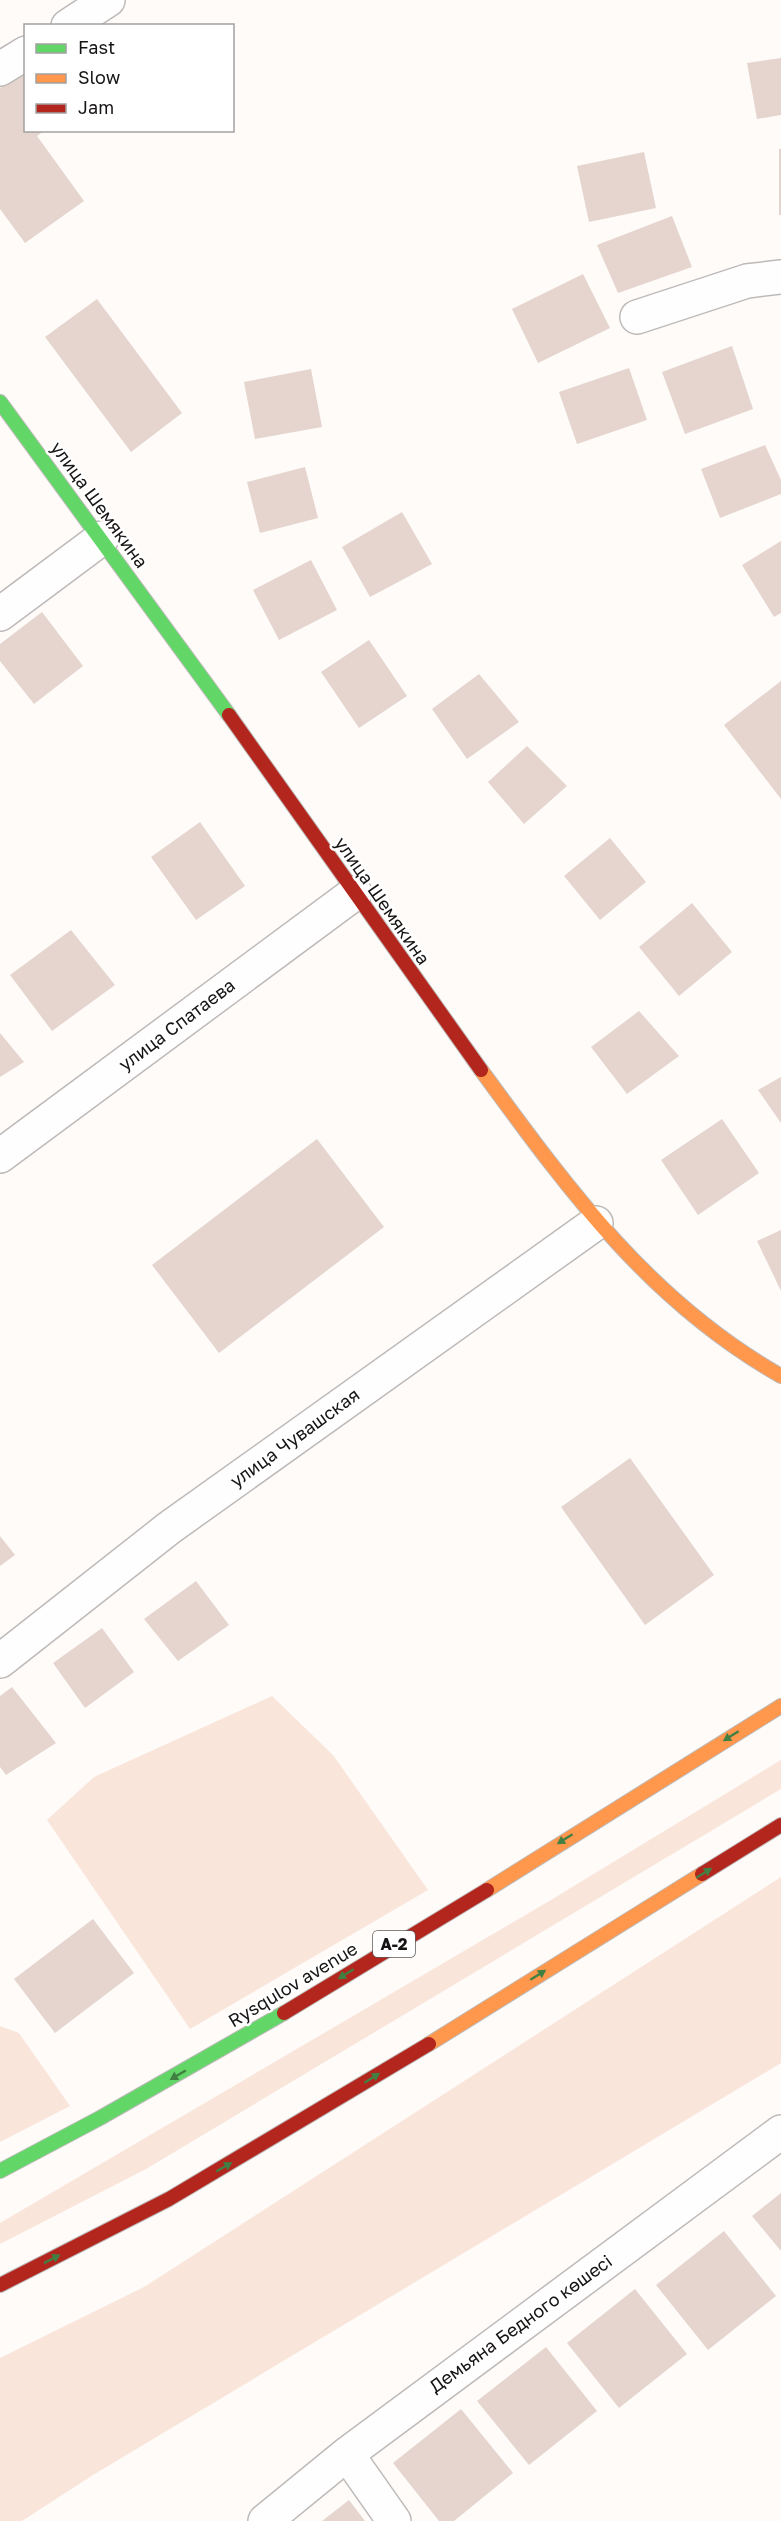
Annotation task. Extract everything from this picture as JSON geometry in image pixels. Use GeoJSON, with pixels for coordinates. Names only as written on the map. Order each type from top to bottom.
{"type":"FeatureCollection","features":[{"type":"Feature","properties":{"kind":"main road","name":"улица Шемякина"},"geometry":{"type":"LineString","coordinates":[[0,402],[102,538],[480,1070],[596,1223],[677,1305],[752,1362],[781,1376]]}},
{"type":"Feature","properties":{"kind":"main road","name":"Rysqulov avenue"},"geometry":{"type":"LineString","coordinates":[[0,2171],[114,2112],[269,2021],[781,1706]]}},
{"type":"Feature","properties":{"kind":"main road"},"geometry":{"type":"LineString","coordinates":[[0,2286],[169,2199],[302,2121],[781,1825]]}},
{"type":"Feature","properties":{"kind":"street"},"geometry":{"type":"LineString","coordinates":[[71,24],[108,0]]}},
{"type":"Feature","properties":{"kind":"street"},"geometry":{"type":"LineString","coordinates":[[0,69],[24,54]]}},
{"type":"Feature","properties":{"kind":"street"},"geometry":{"type":"LineString","coordinates":[[637,317],[747,281],[781,277]]}},
{"type":"Feature","properties":{"kind":"street"},"geometry":{"type":"LineString","coordinates":[[0,614],[102,538]]}},
{"type":"Feature","properties":{"kind":"street","name":"улица Спатаева"},"geometry":{"type":"LineString","coordinates":[[0,1156],[355,893]]}},
{"type":"Feature","properties":{"kind":"street","name":"улица Чувашская"},"geometry":{"type":"LineString","coordinates":[[0,1661],[169,1528],[596,1223]]}},
{"type":"Feature","properties":{"kind":"street","name":"Демьяна Бедного көшесі"},"geometry":{"type":"LineString","coordinates":[[265,2521],[347,2454],[781,2132]]}},
{"type":"Feature","properties":{"kind":"street"},"geometry":{"type":"LineString","coordinates":[[347,2454],[394,2521]]}},
{"type":"Feature","properties":{"kind":"shaded area"},"geometry":{"type":"Polygon","coordinates":[[[272,1696],[333,1755],[428,1890],[190,2029],[47,1820],[94,1777],[272,1696]]]}},
{"type":"Feature","properties":{"kind":"shaded area"},"geometry":{"type":"Polygon","coordinates":[[[781,1760],[781,1789],[146,2169],[0,2244],[0,2223],[551,1900],[781,1760]]]}},
{"type":"Feature","properties":{"kind":"shaded area"},"geometry":{"type":"Polygon","coordinates":[[[781,1877],[781,2063],[93,2475],[22,2521],[0,2521],[0,2358],[144,2287],[781,1877]]]}},
{"type":"Feature","properties":{"kind":"shaded area"},"geometry":{"type":"Polygon","coordinates":[[[0,2026],[19,2033],[70,2106],[0,2142],[0,2026]]]}},
{"type":"Feature","properties":{"kind":"building"},"geometry":{"type":"Polygon","coordinates":[[[781,58],[781,115],[757,119],[747,63],[781,58]]]}},
{"type":"Feature","properties":{"kind":"building"},"geometry":{"type":"Polygon","coordinates":[[[24,70],[24,132],[42,132],[37,136],[84,201],[25,243],[0,209],[0,88],[24,70]]]}},
{"type":"Feature","properties":{"kind":"building"},"geometry":{"type":"Polygon","coordinates":[[[779,149],[781,149],[781,215],[779,215],[779,149]]]}},
{"type":"Feature","properties":{"kind":"building"},"geometry":{"type":"Polygon","coordinates":[[[644,152],[656,208],[589,222],[577,166],[644,152]]]}},
{"type":"Feature","properties":{"kind":"building"},"geometry":{"type":"Polygon","coordinates":[[[672,216],[692,267],[618,293],[597,245],[672,216]]]}},
{"type":"Feature","properties":{"kind":"building"},"geometry":{"type":"Polygon","coordinates":[[[583,274],[610,328],[538,363],[512,309],[583,274]]]}},
{"type":"Feature","properties":{"kind":"building"},"geometry":{"type":"Polygon","coordinates":[[[97,299],[182,413],[131,452],[45,337],[97,299]]]}},
{"type":"Feature","properties":{"kind":"building"},"geometry":{"type":"Polygon","coordinates":[[[732,346],[753,409],[685,434],[662,372],[732,346]]]}},
{"type":"Feature","properties":{"kind":"building"},"geometry":{"type":"Polygon","coordinates":[[[629,368],[647,420],[577,444],[559,392],[629,368]]]}},
{"type":"Feature","properties":{"kind":"building"},"geometry":{"type":"Polygon","coordinates":[[[311,369],[322,427],[255,439],[244,382],[311,369]]]}},
{"type":"Feature","properties":{"kind":"building"},"geometry":{"type":"Polygon","coordinates":[[[765,445],[781,480],[781,494],[720,518],[701,469],[765,445]]]}},
{"type":"Feature","properties":{"kind":"building"},"geometry":{"type":"Polygon","coordinates":[[[305,467],[318,518],[260,533],[247,482],[305,467]]]}},
{"type":"Feature","properties":{"kind":"building"},"geometry":{"type":"Polygon","coordinates":[[[402,512],[432,564],[370,597],[342,547],[402,512]]]}},
{"type":"Feature","properties":{"kind":"building"},"geometry":{"type":"Polygon","coordinates":[[[781,541],[781,613],[774,617],[742,565],[781,541]]]}},
{"type":"Feature","properties":{"kind":"building"},"geometry":{"type":"Polygon","coordinates":[[[311,560],[337,610],[279,640],[253,590],[311,560]]]}},
{"type":"Feature","properties":{"kind":"building"},"geometry":{"type":"Polygon","coordinates":[[[42,612],[83,666],[34,704],[0,661],[0,644],[42,612]]]}},
{"type":"Feature","properties":{"kind":"building"},"geometry":{"type":"Polygon","coordinates":[[[369,640],[407,696],[359,728],[321,672],[369,640]]]}},
{"type":"Feature","properties":{"kind":"building"},"geometry":{"type":"Polygon","coordinates":[[[479,674],[519,722],[467,759],[432,709],[479,674]]]}},
{"type":"Feature","properties":{"kind":"building"},"geometry":{"type":"Polygon","coordinates":[[[781,681],[781,799],[724,725],[781,681]]]}},
{"type":"Feature","properties":{"kind":"building"},"geometry":{"type":"Polygon","coordinates":[[[527,746],[567,786],[524,824],[488,782],[527,746]]]}},
{"type":"Feature","properties":{"kind":"building"},"geometry":{"type":"Polygon","coordinates":[[[200,822],[245,886],[196,920],[151,857],[200,822]]]}},
{"type":"Feature","properties":{"kind":"building"},"geometry":{"type":"Polygon","coordinates":[[[610,838],[646,882],[600,920],[564,876],[610,838]]]}},
{"type":"Feature","properties":{"kind":"building"},"geometry":{"type":"Polygon","coordinates":[[[692,903],[732,952],[679,996],[639,947],[692,903]]]}},
{"type":"Feature","properties":{"kind":"building"},"geometry":{"type":"Polygon","coordinates":[[[71,930],[115,985],[52,1031],[10,975],[71,930]]]}},
{"type":"Feature","properties":{"kind":"building"},"geometry":{"type":"Polygon","coordinates":[[[639,1011],[679,1056],[627,1094],[591,1047],[639,1011]]]}},
{"type":"Feature","properties":{"kind":"building"},"geometry":{"type":"Polygon","coordinates":[[[0,1033],[24,1062],[0,1077],[0,1033]]]}},
{"type":"Feature","properties":{"kind":"building"},"geometry":{"type":"Polygon","coordinates":[[[781,1077],[781,1123],[758,1090],[781,1077]]]}},
{"type":"Feature","properties":{"kind":"building"},"geometry":{"type":"Polygon","coordinates":[[[722,1119],[759,1173],[698,1215],[661,1160],[722,1119]]]}},
{"type":"Feature","properties":{"kind":"building"},"geometry":{"type":"Polygon","coordinates":[[[317,1139],[384,1227],[219,1353],[152,1265],[317,1139]]]}},
{"type":"Feature","properties":{"kind":"building"},"geometry":{"type":"Polygon","coordinates":[[[781,1230],[781,1291],[757,1241],[781,1230]]]}},
{"type":"Feature","properties":{"kind":"building"},"geometry":{"type":"Polygon","coordinates":[[[630,1458],[714,1575],[645,1625],[561,1507],[630,1458]]]}},
{"type":"Feature","properties":{"kind":"building"},"geometry":{"type":"Polygon","coordinates":[[[0,1536],[15,1555],[0,1566],[0,1536]]]}},
{"type":"Feature","properties":{"kind":"building"},"geometry":{"type":"Polygon","coordinates":[[[196,1581],[229,1625],[178,1661],[144,1619],[196,1581]]]}},
{"type":"Feature","properties":{"kind":"building"},"geometry":{"type":"Polygon","coordinates":[[[102,1628],[134,1672],[85,1708],[53,1663],[102,1628]]]}},
{"type":"Feature","properties":{"kind":"building"},"geometry":{"type":"Polygon","coordinates":[[[12,1687],[56,1743],[6,1775],[0,1767],[0,1696],[12,1687]]]}},
{"type":"Feature","properties":{"kind":"building"},"geometry":{"type":"Polygon","coordinates":[[[93,1919],[134,1973],[55,2033],[14,1979],[93,1919]]]}},
{"type":"Feature","properties":{"kind":"building"},"geometry":{"type":"Polygon","coordinates":[[[781,2193],[781,2251],[752,2216],[781,2193]]]}},
{"type":"Feature","properties":{"kind":"building"},"geometry":{"type":"Polygon","coordinates":[[[724,2231],[776,2296],[708,2350],[656,2285],[724,2231]]]}},
{"type":"Feature","properties":{"kind":"building"},"geometry":{"type":"Polygon","coordinates":[[[635,2289],[687,2354],[619,2408],[567,2343],[635,2289]]]}},
{"type":"Feature","properties":{"kind":"building"},"geometry":{"type":"Polygon","coordinates":[[[546,2347],[597,2411],[529,2465],[477,2401],[546,2347]]]}},
{"type":"Feature","properties":{"kind":"building"},"geometry":{"type":"Polygon","coordinates":[[[461,2409],[513,2473],[454,2521],[439,2521],[393,2463],[461,2409]]]}},
{"type":"Feature","properties":{"kind":"building"},"geometry":{"type":"Polygon","coordinates":[[[349,2500],[365,2521],[322,2521],[349,2500]]]}},
{"type":"Feature","properties":{"kind":"traffic: fast"},"geometry":{"type":"LineString","coordinates":[[0,402],[229,715]]}},
{"type":"Feature","properties":{"kind":"traffic: fast"},"geometry":{"type":"LineString","coordinates":[[0,2171],[100,2118],[284,2013]]}},
{"type":"Feature","properties":{"kind":"traffic: slow"},"geometry":{"type":"LineString","coordinates":[[481,1070],[580,1200],[651,1278],[734,1346],[781,1376]]}},
{"type":"Feature","properties":{"kind":"traffic: slow"},"geometry":{"type":"LineString","coordinates":[[487,1890],[781,1706]]}},
{"type":"Feature","properties":{"kind":"traffic: slow"},"geometry":{"type":"LineString","coordinates":[[429,2044],[702,1874]]}},
{"type":"Feature","properties":{"kind":"traffic: jam"},"geometry":{"type":"LineString","coordinates":[[229,715],[481,1070]]}},
{"type":"Feature","properties":{"kind":"traffic: jam"},"geometry":{"type":"LineString","coordinates":[[702,1874],[781,1825]]}},
{"type":"Feature","properties":{"kind":"traffic: jam"},"geometry":{"type":"LineString","coordinates":[[284,2013],[487,1890]]}},
{"type":"Feature","properties":{"kind":"traffic: jam"},"geometry":{"type":"LineString","coordinates":[[0,2285],[169,2199],[429,2044]]}}]}
